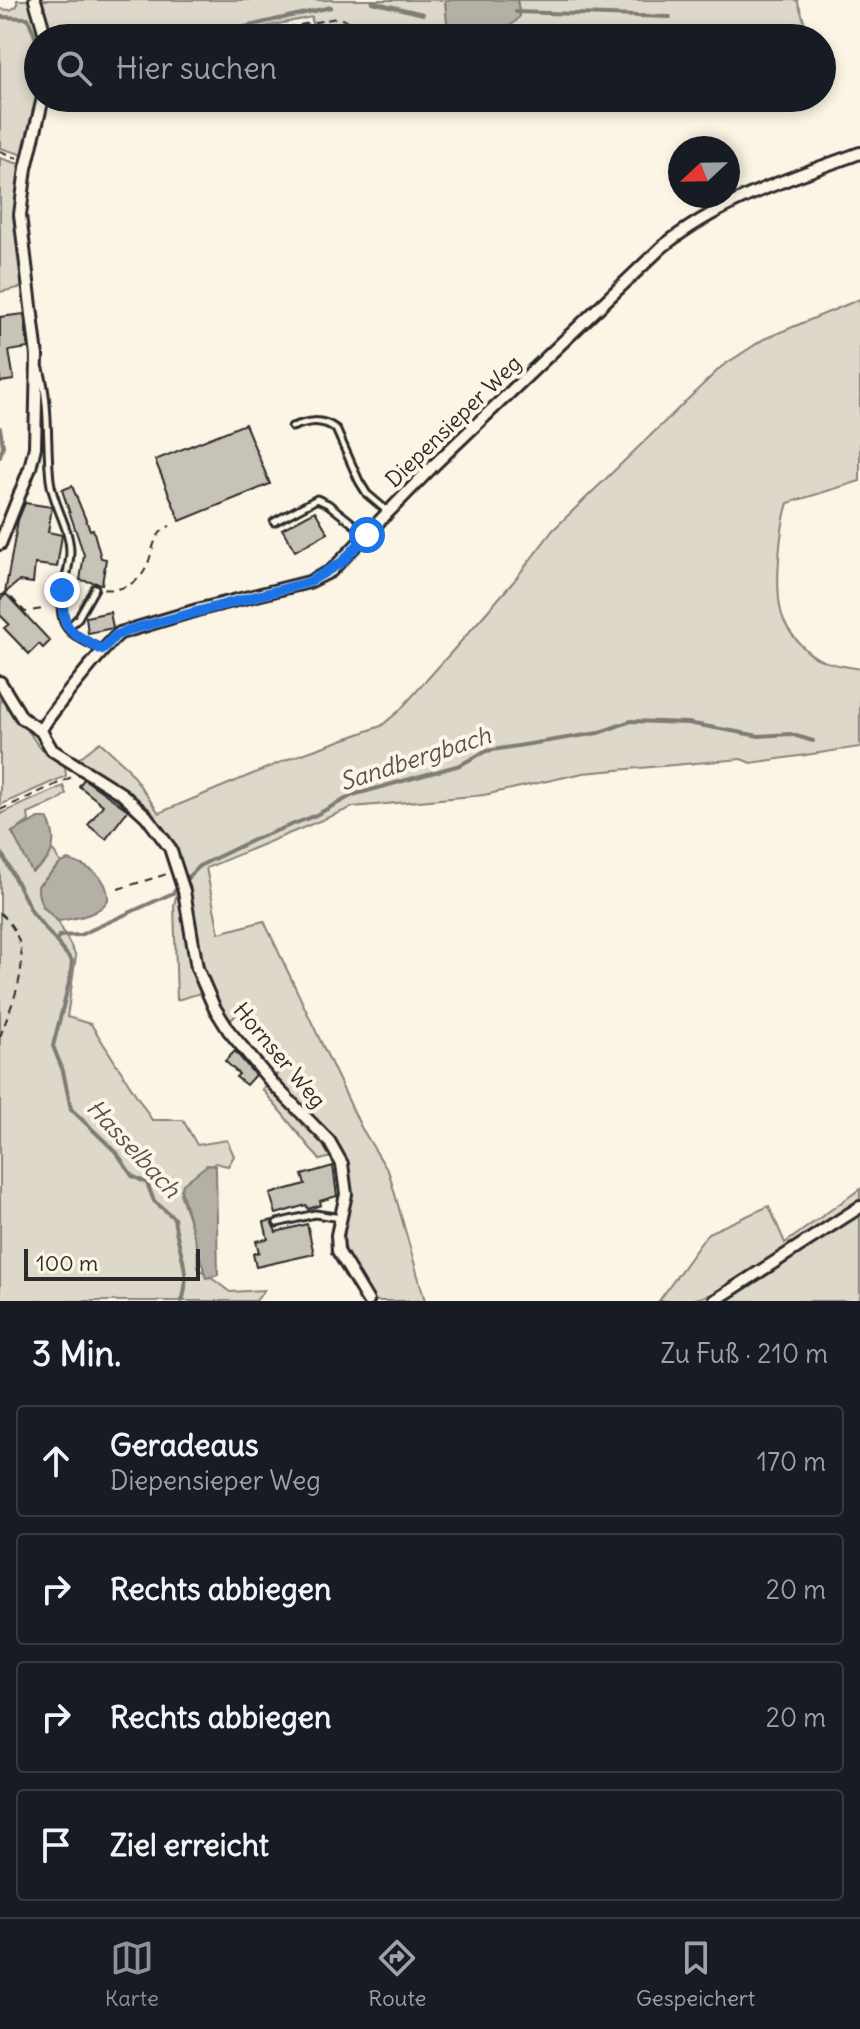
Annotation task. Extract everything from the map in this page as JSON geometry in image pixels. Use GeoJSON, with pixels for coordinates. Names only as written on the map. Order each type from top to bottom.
{"type":"FeatureCollection","features":[{"type":"Feature","properties":{"kind":"street"},"geometry":{"type":"LineString","coordinates":[[35,0],[42,24]]}},
{"type":"Feature","properties":{"kind":"street"},"geometry":{"type":"LineString","coordinates":[[0,544],[33,459],[37,360],[21,226],[22,192],[40,112]]}},
{"type":"Feature","properties":{"kind":"street","name":"Diepensieper Weg"},"geometry":{"type":"LineString","coordinates":[[41,731],[45,720],[115,636],[309,582],[342,562],[387,511],[684,229],[746,196],[860,153]]}},
{"type":"Feature","properties":{"kind":"street"},"geometry":{"type":"LineString","coordinates":[[0,682],[22,718],[41,731],[52,750],[81,770]]}},
{"type":"Feature","properties":{"kind":"street","name":"Hornser Weg"},"geometry":{"type":"LineString","coordinates":[[81,770],[107,784],[146,816],[170,848],[180,873],[197,968],[214,1007],[229,1031],[273,1084],[329,1141],[342,1164],[346,1194],[337,1235],[338,1251],[368,1301]]}},
{"type":"Feature","properties":{"kind":"street"},"geometry":{"type":"LineString","coordinates":[[714,1301],[860,1207]]}},
{"type":"Feature","properties":{"kind":"lane"},"geometry":{"type":"LineString","coordinates":[[37,360],[45,397],[50,479],[69,541],[69,569],[62,590],[63,620],[68,628],[102,650]]}},
{"type":"Feature","properties":{"kind":"lane"},"geometry":{"type":"LineString","coordinates":[[292,427],[313,421],[330,424],[336,429],[367,494],[387,511]]}},
{"type":"Feature","properties":{"kind":"lane"},"geometry":{"type":"LineString","coordinates":[[274,522],[317,499],[367,535]]}},
{"type":"Feature","properties":{"kind":"lane"},"geometry":{"type":"LineString","coordinates":[[68,628],[78,618],[95,588]]}},
{"type":"Feature","properties":{"kind":"lane"},"geometry":{"type":"LineString","coordinates":[[277,1223],[315,1214],[341,1218]]}},
{"type":"Feature","properties":{"kind":"path"},"geometry":{"type":"LineString","coordinates":[[305,24],[337,18],[361,24]]}},
{"type":"Feature","properties":{"kind":"path"},"geometry":{"type":"LineString","coordinates":[[0,151],[16,157],[26,168]]}},
{"type":"Feature","properties":{"kind":"path"},"geometry":{"type":"LineString","coordinates":[[95,588],[120,590],[139,578],[147,569],[157,536],[170,526]]}},
{"type":"Feature","properties":{"kind":"path"},"geometry":{"type":"LineString","coordinates":[[0,596],[7,593],[25,612],[42,609]]}},
{"type":"Feature","properties":{"kind":"path"},"geometry":{"type":"LineString","coordinates":[[0,810],[81,770]]}},
{"type":"Feature","properties":{"kind":"path"},"geometry":{"type":"LineString","coordinates":[[118,889],[180,873]]}},
{"type":"Feature","properties":{"kind":"path"},"geometry":{"type":"LineString","coordinates":[[0,913],[17,932],[23,954],[0,1037]]}},
{"type":"Feature","properties":{"kind":"shaded area"},"geometry":{"type":"Polygon","coordinates":[[[17,0],[31,0],[38,24],[24,24],[24,112],[35,112],[24,155],[0,148],[0,9],[10,10],[17,6],[17,0]]]}},
{"type":"Feature","properties":{"kind":"shaded area"},"geometry":{"type":"Polygon","coordinates":[[[41,0],[445,0],[447,24],[312,24],[312,17],[279,24],[47,24],[41,0]]]}},
{"type":"Feature","properties":{"kind":"shaded area"},"geometry":{"type":"Polygon","coordinates":[[[445,0],[517,0],[520,16],[513,24],[447,24],[445,0]]]}},
{"type":"Feature","properties":{"kind":"shaded area"},"geometry":{"type":"Polygon","coordinates":[[[517,0],[797,0],[805,24],[506,24],[520,16],[517,0]]]}},
{"type":"Feature","properties":{"kind":"shaded area"},"geometry":{"type":"Polygon","coordinates":[[[0,158],[22,165],[16,204],[23,287],[0,292],[0,158]]]}},
{"type":"Feature","properties":{"kind":"shaded area"},"geometry":{"type":"Polygon","coordinates":[[[860,299],[860,481],[788,503],[780,543],[778,575],[782,615],[796,640],[822,660],[860,669],[860,747],[751,763],[741,759],[583,773],[484,795],[353,807],[206,868],[219,933],[264,921],[361,1127],[389,1173],[425,1301],[373,1301],[347,1257],[344,1241],[350,1174],[346,1165],[335,1156],[320,1160],[262,1089],[285,1066],[239,1012],[228,1023],[208,991],[177,1000],[174,905],[182,871],[180,857],[141,804],[118,786],[74,762],[100,742],[126,766],[159,813],[291,758],[381,726],[399,711],[514,581],[553,530],[721,367],[764,339],[860,299]]]}},
{"type":"Feature","properties":{"kind":"shaded area"},"geometry":{"type":"Polygon","coordinates":[[[0,688],[39,747],[65,766],[66,776],[0,805],[0,688]]]}},
{"type":"Feature","properties":{"kind":"shaded area"},"geometry":{"type":"Polygon","coordinates":[[[63,786],[66,794],[28,814],[29,821],[12,833],[47,860],[52,849],[61,863],[38,886],[42,906],[58,921],[76,956],[67,1017],[91,1024],[152,1120],[183,1120],[197,1145],[227,1140],[234,1156],[228,1166],[215,1163],[180,1193],[197,1243],[198,1268],[230,1292],[264,1290],[256,1301],[0,1301],[0,814],[63,786]]]}},
{"type":"Feature","properties":{"kind":"shaded area"},"geometry":{"type":"Polygon","coordinates":[[[39,818],[47,818],[53,841],[50,855],[32,872],[12,832],[39,818]]]}},
{"type":"Feature","properties":{"kind":"shaded area"},"geometry":{"type":"Polygon","coordinates":[[[68,860],[83,865],[101,878],[108,900],[93,913],[58,921],[41,902],[38,886],[68,860]]]}},
{"type":"Feature","properties":{"kind":"shaded area"},"geometry":{"type":"Polygon","coordinates":[[[207,1165],[216,1169],[218,1275],[206,1278],[181,1190],[183,1184],[207,1165]]]}},
{"type":"Feature","properties":{"kind":"shaded area"},"geometry":{"type":"Polygon","coordinates":[[[860,1189],[860,1202],[751,1275],[706,1296],[685,1301],[659,1301],[708,1233],[769,1206],[785,1243],[860,1189]]]}},
{"type":"Feature","properties":{"kind":"shaded area"},"geometry":{"type":"Polygon","coordinates":[[[860,1212],[860,1301],[726,1301],[860,1212]]]}},
{"type":"Feature","properties":{"kind":"building"},"geometry":{"type":"Polygon","coordinates":[[[24,314],[28,348],[9,351],[14,380],[0,382],[0,317],[24,314]]]}},
{"type":"Feature","properties":{"kind":"building"},"geometry":{"type":"Polygon","coordinates":[[[245,424],[270,484],[180,521],[155,460],[245,424]]]}},
{"type":"Feature","properties":{"kind":"building"},"geometry":{"type":"Polygon","coordinates":[[[72,486],[90,530],[93,529],[101,558],[106,559],[102,584],[80,580],[84,555],[62,490],[72,486]]]}},
{"type":"Feature","properties":{"kind":"building"},"geometry":{"type":"Polygon","coordinates":[[[25,503],[52,507],[48,532],[62,535],[57,567],[35,564],[33,583],[19,581],[5,593],[18,520],[25,503]]]}},
{"type":"Feature","properties":{"kind":"building"},"geometry":{"type":"Polygon","coordinates":[[[315,511],[328,533],[295,551],[282,529],[315,511]]]}},
{"type":"Feature","properties":{"kind":"building"},"geometry":{"type":"Polygon","coordinates":[[[6,594],[50,641],[43,648],[39,644],[29,654],[4,628],[9,624],[0,615],[0,600],[6,594]]]}},
{"type":"Feature","properties":{"kind":"building"},"geometry":{"type":"Polygon","coordinates":[[[110,612],[113,628],[88,633],[86,617],[110,612]]]}},
{"type":"Feature","properties":{"kind":"building"},"geometry":{"type":"Polygon","coordinates":[[[84,779],[128,810],[106,839],[88,825],[103,805],[79,786],[84,779]]]}},
{"type":"Feature","properties":{"kind":"building"},"geometry":{"type":"Polygon","coordinates":[[[235,1051],[255,1075],[246,1085],[225,1061],[235,1051]]]}},
{"type":"Feature","properties":{"kind":"building"},"geometry":{"type":"Polygon","coordinates":[[[333,1166],[337,1196],[308,1209],[306,1205],[276,1214],[270,1194],[305,1184],[302,1175],[333,1166]]]}},
{"type":"Feature","properties":{"kind":"building"},"geometry":{"type":"Polygon","coordinates":[[[273,1220],[276,1232],[307,1224],[314,1254],[256,1267],[253,1254],[259,1252],[256,1241],[268,1239],[264,1222],[273,1220]]]}},
{"type":"Feature","properties":{"kind":"waterway"},"geometry":{"type":"LineString","coordinates":[[372,2],[423,14]]}},
{"type":"Feature","properties":{"kind":"waterway"},"geometry":{"type":"LineString","coordinates":[[257,24],[331,7]]}},
{"type":"Feature","properties":{"kind":"waterway"},"geometry":{"type":"LineString","coordinates":[[516,12],[670,17]]}},
{"type":"Feature","properties":{"kind":"waterway"},"geometry":{"type":"LineString","coordinates":[[0,17],[28,18],[30,24]]}},
{"type":"Feature","properties":{"kind":"waterway","name":"Hasselbach"},"geometry":{"type":"LineString","coordinates":[[0,428],[3,446],[0,456]]}},
{"type":"Feature","properties":{"kind":"waterway","name":"Sandbergbach"},"geometry":{"type":"LineString","coordinates":[[57,940],[59,936],[80,935],[173,893],[199,866],[314,816],[353,795],[460,765],[486,751],[598,733],[631,721],[688,723],[759,736],[790,734],[813,741]]}},
{"type":"Feature","properties":{"kind":"waterway","name":"Hasselbach"},"geometry":{"type":"LineString","coordinates":[[0,850],[32,912],[72,961],[53,1046],[63,1071],[71,1109],[117,1153],[132,1176],[147,1183],[154,1201],[174,1218],[185,1270],[182,1301]]}},
{"type":"Feature","properties":{"kind":"route"},"geometry":{"type":"LineString","coordinates":[[62,590],[63,620],[68,628],[102,650],[115,636],[129,630],[309,582],[331,571],[367,535]]}}]}
